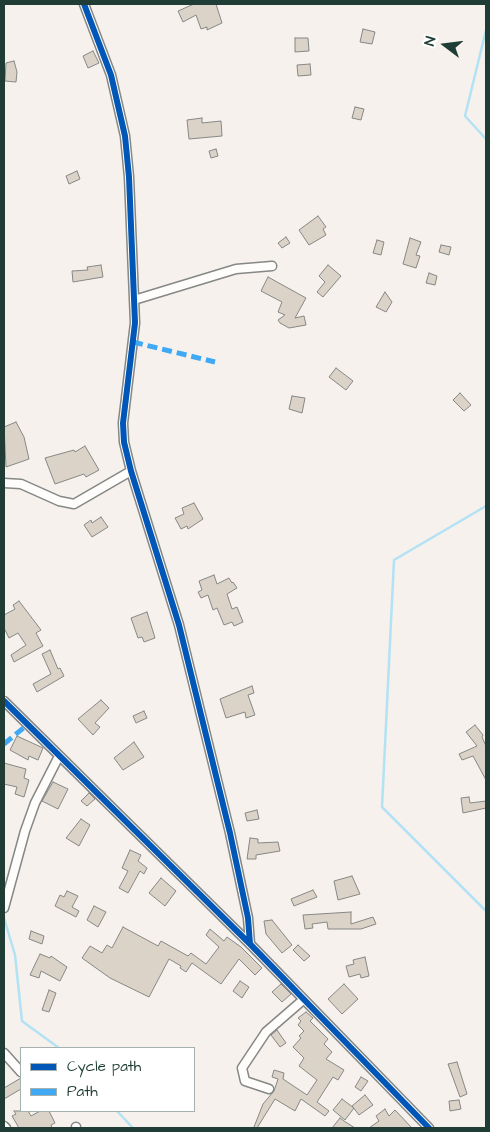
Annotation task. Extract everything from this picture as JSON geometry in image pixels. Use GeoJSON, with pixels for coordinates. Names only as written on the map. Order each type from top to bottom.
{"type":"FeatureCollection","features":[{"type":"Feature","properties":{"kind":"street"},"geometry":{"type":"LineString","coordinates":[[84,4],[112,75],[125,136],[134,332],[123,423],[124,442],[131,471],[179,625],[230,833],[248,918],[250,944]]}},
{"type":"Feature","properties":{"kind":"street"},"geometry":{"type":"LineString","coordinates":[[134,300],[236,269],[272,266]]}},
{"type":"Feature","properties":{"kind":"street"},"geometry":{"type":"LineString","coordinates":[[4,483],[21,484],[59,502],[74,504],[131,471]]}},
{"type":"Feature","properties":{"kind":"street"},"geometry":{"type":"LineString","coordinates":[[4,701],[250,944],[429,1128]]}},
{"type":"Feature","properties":{"kind":"street"},"geometry":{"type":"LineString","coordinates":[[4,908],[25,831],[35,803],[59,756]]}},
{"type":"Feature","properties":{"kind":"street"},"geometry":{"type":"LineString","coordinates":[[269,1089],[245,1081],[242,1068],[266,1032],[303,1000]]}},
{"type":"Feature","properties":{"kind":"street"},"geometry":{"type":"LineString","coordinates":[[4,1053],[20,1071]]}},
{"type":"Feature","properties":{"kind":"building"},"geometry":{"type":"Polygon","coordinates":[[[194,4],[216,4],[222,23],[207,30],[207,27],[201,29],[196,15],[183,22],[178,11],[194,4]]]}},
{"type":"Feature","properties":{"kind":"building"},"geometry":{"type":"Polygon","coordinates":[[[363,29],[375,32],[372,44],[360,42],[363,29]]]}},
{"type":"Feature","properties":{"kind":"building"},"geometry":{"type":"Polygon","coordinates":[[[295,38],[308,38],[309,51],[295,52],[295,38]]]}},
{"type":"Feature","properties":{"kind":"building"},"geometry":{"type":"Polygon","coordinates":[[[93,51],[99,63],[88,68],[83,56],[93,51]]]}},
{"type":"Feature","properties":{"kind":"building"},"geometry":{"type":"Polygon","coordinates":[[[14,61],[17,72],[16,82],[5,81],[6,63],[14,61]]]}},
{"type":"Feature","properties":{"kind":"building"},"geometry":{"type":"Polygon","coordinates":[[[310,64],[311,75],[298,76],[297,65],[310,64]]]}},
{"type":"Feature","properties":{"kind":"building"},"geometry":{"type":"Polygon","coordinates":[[[355,107],[364,109],[361,120],[352,118],[355,107]]]}},
{"type":"Feature","properties":{"kind":"building"},"geometry":{"type":"Polygon","coordinates":[[[202,118],[202,123],[221,121],[222,136],[189,139],[187,120],[202,118]]]}},
{"type":"Feature","properties":{"kind":"building"},"geometry":{"type":"Polygon","coordinates":[[[216,149],[218,156],[211,158],[209,151],[216,149]]]}},
{"type":"Feature","properties":{"kind":"building"},"geometry":{"type":"Polygon","coordinates":[[[77,171],[80,179],[69,184],[66,176],[77,171]]]}},
{"type":"Feature","properties":{"kind":"building"},"geometry":{"type":"Polygon","coordinates":[[[318,216],[326,227],[323,229],[326,235],[309,245],[299,230],[318,216]]]}},
{"type":"Feature","properties":{"kind":"building"},"geometry":{"type":"Polygon","coordinates":[[[286,237],[290,243],[282,248],[278,243],[286,237]]]}},
{"type":"Feature","properties":{"kind":"building"},"geometry":{"type":"Polygon","coordinates":[[[410,238],[421,242],[416,255],[420,256],[416,268],[403,264],[410,238]]]}},
{"type":"Feature","properties":{"kind":"building"},"geometry":{"type":"Polygon","coordinates":[[[377,240],[384,242],[381,255],[373,253],[377,240]]]}},
{"type":"Feature","properties":{"kind":"building"},"geometry":{"type":"Polygon","coordinates":[[[441,245],[451,247],[449,255],[439,252],[441,245]]]}},
{"type":"Feature","properties":{"kind":"building"},"geometry":{"type":"Polygon","coordinates":[[[101,265],[103,277],[73,282],[72,271],[88,270],[87,267],[101,265]]]}},
{"type":"Feature","properties":{"kind":"building"},"geometry":{"type":"Polygon","coordinates":[[[328,265],[341,276],[323,297],[317,292],[325,282],[319,276],[328,265]]]}},
{"type":"Feature","properties":{"kind":"building"},"geometry":{"type":"Polygon","coordinates":[[[429,273],[437,276],[435,285],[426,283],[429,273]]]}},
{"type":"Feature","properties":{"kind":"building"},"geometry":{"type":"Polygon","coordinates":[[[268,277],[306,298],[295,318],[304,316],[306,325],[289,328],[280,323],[278,320],[285,315],[278,312],[282,302],[261,291],[268,277]]]}},
{"type":"Feature","properties":{"kind":"building"},"geometry":{"type":"Polygon","coordinates":[[[385,292],[392,302],[386,312],[376,307],[385,292]]]}},
{"type":"Feature","properties":{"kind":"building"},"geometry":{"type":"Polygon","coordinates":[[[336,368],[353,381],[346,390],[329,377],[336,368]]]}},
{"type":"Feature","properties":{"kind":"building"},"geometry":{"type":"Polygon","coordinates":[[[460,393],[471,405],[464,411],[453,400],[460,393]]]}},
{"type":"Feature","properties":{"kind":"building"},"geometry":{"type":"Polygon","coordinates":[[[292,396],[305,398],[302,413],[289,409],[292,396]]]}},
{"type":"Feature","properties":{"kind":"building"},"geometry":{"type":"Polygon","coordinates":[[[16,422],[24,437],[29,459],[6,467],[4,427],[16,422]]]}},
{"type":"Feature","properties":{"kind":"building"},"geometry":{"type":"Polygon","coordinates":[[[85,446],[99,470],[86,477],[84,474],[55,484],[45,458],[74,450],[75,452],[85,446]]]}},
{"type":"Feature","properties":{"kind":"building"},"geometry":{"type":"Polygon","coordinates":[[[194,503],[203,519],[188,529],[187,526],[181,529],[175,518],[184,514],[182,508],[194,503]]]}},
{"type":"Feature","properties":{"kind":"building"},"geometry":{"type":"Polygon","coordinates":[[[101,517],[108,527],[92,537],[84,525],[91,520],[92,523],[101,517]]]}},
{"type":"Feature","properties":{"kind":"building"},"geometry":{"type":"Polygon","coordinates":[[[214,575],[217,584],[229,578],[237,588],[227,594],[232,609],[237,607],[243,622],[234,626],[232,622],[224,625],[217,608],[213,610],[208,595],[201,598],[198,592],[202,590],[199,581],[214,575]]]}},
{"type":"Feature","properties":{"kind":"building"},"geometry":{"type":"Polygon","coordinates":[[[19,601],[41,630],[36,633],[43,646],[14,662],[11,655],[26,645],[18,633],[9,638],[4,628],[4,615],[15,609],[13,605],[19,601]]]}},
{"type":"Feature","properties":{"kind":"building"},"geometry":{"type":"Polygon","coordinates":[[[147,612],[155,638],[144,642],[142,637],[138,638],[131,618],[147,612]]]}},
{"type":"Feature","properties":{"kind":"building"},"geometry":{"type":"Polygon","coordinates":[[[50,650],[58,669],[60,668],[64,676],[37,692],[33,684],[51,674],[42,654],[50,650]]]}},
{"type":"Feature","properties":{"kind":"building"},"geometry":{"type":"Polygon","coordinates":[[[252,686],[254,693],[248,695],[255,715],[246,718],[245,712],[226,718],[220,699],[252,686]]]}},
{"type":"Feature","properties":{"kind":"building"},"geometry":{"type":"Polygon","coordinates":[[[101,700],[109,708],[95,723],[100,727],[93,735],[78,719],[101,700]]]}},
{"type":"Feature","properties":{"kind":"building"},"geometry":{"type":"Polygon","coordinates":[[[144,711],[147,718],[136,723],[133,716],[144,711]]]}},
{"type":"Feature","properties":{"kind":"building"},"geometry":{"type":"Polygon","coordinates":[[[475,725],[483,735],[486,746],[486,780],[473,756],[462,760],[459,754],[477,746],[466,732],[475,725]]]}},
{"type":"Feature","properties":{"kind":"building"},"geometry":{"type":"Polygon","coordinates":[[[17,736],[43,748],[38,760],[29,756],[28,760],[10,750],[17,736]]]}},
{"type":"Feature","properties":{"kind":"building"},"geometry":{"type":"Polygon","coordinates":[[[134,742],[144,757],[123,770],[114,758],[134,742]]]}},
{"type":"Feature","properties":{"kind":"building"},"geometry":{"type":"Polygon","coordinates":[[[4,763],[26,769],[24,778],[29,780],[24,797],[15,794],[17,787],[4,784],[4,763]]]}},
{"type":"Feature","properties":{"kind":"building"},"geometry":{"type":"Polygon","coordinates":[[[53,782],[68,789],[58,809],[42,801],[53,782]]]}},
{"type":"Feature","properties":{"kind":"building"},"geometry":{"type":"Polygon","coordinates":[[[89,793],[95,799],[87,806],[81,801],[89,793]]]}},
{"type":"Feature","properties":{"kind":"building"},"geometry":{"type":"Polygon","coordinates":[[[469,797],[470,803],[486,801],[486,808],[463,813],[461,798],[469,797]]]}},
{"type":"Feature","properties":{"kind":"building"},"geometry":{"type":"Polygon","coordinates":[[[257,810],[259,819],[247,821],[245,813],[257,810]]]}},
{"type":"Feature","properties":{"kind":"building"},"geometry":{"type":"Polygon","coordinates":[[[81,819],[90,825],[79,846],[66,838],[81,819]]]}},
{"type":"Feature","properties":{"kind":"building"},"geometry":{"type":"Polygon","coordinates":[[[250,838],[258,839],[258,843],[278,842],[280,851],[256,855],[256,859],[247,859],[250,838]]]}},
{"type":"Feature","properties":{"kind":"building"},"geometry":{"type":"Polygon","coordinates":[[[130,850],[141,855],[138,861],[147,868],[144,874],[140,871],[128,893],[119,888],[128,871],[122,868],[130,850]]]}},
{"type":"Feature","properties":{"kind":"building"},"geometry":{"type":"Polygon","coordinates":[[[352,876],[360,894],[338,900],[334,881],[352,876]]]}},
{"type":"Feature","properties":{"kind":"building"},"geometry":{"type":"Polygon","coordinates":[[[161,878],[176,891],[165,906],[149,893],[161,878]]]}},
{"type":"Feature","properties":{"kind":"building"},"geometry":{"type":"Polygon","coordinates":[[[313,890],[317,897],[294,906],[291,899],[313,890]]]}},
{"type":"Feature","properties":{"kind":"building"},"geometry":{"type":"Polygon","coordinates":[[[67,891],[78,896],[72,907],[79,911],[76,917],[55,906],[60,895],[64,897],[67,891]]]}},
{"type":"Feature","properties":{"kind":"building"},"geometry":{"type":"Polygon","coordinates":[[[94,906],[106,912],[98,927],[87,920],[94,906]]]}},
{"type":"Feature","properties":{"kind":"building"},"geometry":{"type":"Polygon","coordinates":[[[351,912],[351,924],[373,917],[376,924],[361,929],[328,929],[327,922],[312,924],[313,928],[305,929],[303,915],[351,912]]]}},
{"type":"Feature","properties":{"kind":"building"},"geometry":{"type":"Polygon","coordinates":[[[272,920],[292,945],[282,953],[266,934],[264,921],[272,920]]]}},
{"type":"Feature","properties":{"kind":"building"},"geometry":{"type":"Polygon","coordinates":[[[123,927],[158,946],[161,941],[188,956],[191,953],[206,964],[219,947],[206,935],[210,929],[224,941],[227,937],[241,947],[262,968],[255,975],[239,959],[221,984],[192,963],[186,972],[180,968],[181,966],[169,959],[149,997],[110,978],[82,958],[90,946],[102,953],[107,945],[112,948],[123,927]]]}},
{"type":"Feature","properties":{"kind":"building"},"geometry":{"type":"Polygon","coordinates":[[[31,931],[44,936],[42,944],[29,939],[31,931]]]}},
{"type":"Feature","properties":{"kind":"building"},"geometry":{"type":"Polygon","coordinates":[[[298,945],[310,956],[304,961],[293,950],[298,945]]]}},
{"type":"Feature","properties":{"kind":"building"},"geometry":{"type":"Polygon","coordinates":[[[40,954],[50,958],[51,956],[67,967],[60,981],[41,971],[39,978],[30,975],[40,954]]]}},
{"type":"Feature","properties":{"kind":"building"},"geometry":{"type":"Polygon","coordinates":[[[365,957],[369,976],[361,978],[360,974],[349,977],[346,966],[354,964],[353,960],[365,957]]]}},
{"type":"Feature","properties":{"kind":"building"},"geometry":{"type":"Polygon","coordinates":[[[240,981],[249,987],[242,998],[233,991],[240,981]]]}},
{"type":"Feature","properties":{"kind":"building"},"geometry":{"type":"Polygon","coordinates":[[[281,984],[291,994],[282,1002],[272,992],[281,984]]]}},
{"type":"Feature","properties":{"kind":"building"},"geometry":{"type":"Polygon","coordinates":[[[344,984],[358,999],[342,1014],[328,999],[344,984]]]}},
{"type":"Feature","properties":{"kind":"building"},"geometry":{"type":"Polygon","coordinates":[[[49,990],[56,993],[49,1012],[42,1010],[49,990]]]}},
{"type":"Feature","properties":{"kind":"building"},"geometry":{"type":"Polygon","coordinates":[[[306,1012],[313,1018],[310,1021],[328,1039],[324,1044],[332,1052],[326,1059],[344,1070],[338,1080],[333,1077],[317,1102],[329,1111],[325,1116],[301,1099],[295,1111],[275,1099],[257,1128],[254,1127],[263,1104],[274,1091],[278,1079],[272,1077],[274,1070],[284,1073],[283,1079],[307,1095],[317,1080],[299,1066],[304,1058],[293,1047],[304,1031],[298,1025],[301,1021],[298,1018],[306,1012]]]}},
{"type":"Feature","properties":{"kind":"building"},"geometry":{"type":"Polygon","coordinates":[[[277,1030],[286,1043],[280,1047],[271,1035],[277,1030]]]}},
{"type":"Feature","properties":{"kind":"building"},"geometry":{"type":"Polygon","coordinates":[[[457,1062],[467,1094],[460,1097],[448,1064],[457,1062]]]}},
{"type":"Feature","properties":{"kind":"building"},"geometry":{"type":"Polygon","coordinates":[[[361,1077],[368,1081],[361,1091],[355,1087],[361,1077]]]}},
{"type":"Feature","properties":{"kind":"building"},"geometry":{"type":"Polygon","coordinates":[[[20,1079],[20,1090],[4,1099],[4,1088],[20,1079]]]}},
{"type":"Feature","properties":{"kind":"building"},"geometry":{"type":"Polygon","coordinates":[[[365,1095],[373,1105],[359,1115],[352,1106],[365,1095]]]}},
{"type":"Feature","properties":{"kind":"building"},"geometry":{"type":"Polygon","coordinates":[[[342,1099],[354,1108],[345,1120],[333,1110],[342,1099]]]}},
{"type":"Feature","properties":{"kind":"building"},"geometry":{"type":"Polygon","coordinates":[[[459,1100],[461,1109],[450,1111],[449,1101],[459,1100]]]}},
{"type":"Feature","properties":{"kind":"building"},"geometry":{"type":"Polygon","coordinates":[[[385,1109],[389,1116],[395,1110],[412,1128],[369,1128],[379,1121],[376,1116],[385,1109]]]}},
{"type":"Feature","properties":{"kind":"building"},"geometry":{"type":"Polygon","coordinates":[[[14,1111],[29,1112],[31,1116],[38,1112],[50,1112],[55,1123],[51,1125],[52,1128],[19,1128],[12,1116],[16,1114],[14,1111]]]}},
{"type":"Feature","properties":{"kind":"building"},"geometry":{"type":"Polygon","coordinates":[[[340,1118],[344,1121],[355,1128],[332,1128],[340,1118]]]}},
{"type":"Feature","properties":{"kind":"waterway"},"geometry":{"type":"LineString","coordinates":[[486,30],[465,116],[486,139]]}},
{"type":"Feature","properties":{"kind":"waterway"},"geometry":{"type":"LineString","coordinates":[[486,506],[394,560],[382,807],[486,911]]}},
{"type":"Feature","properties":{"kind":"waterway"},"geometry":{"type":"LineString","coordinates":[[4,918],[15,955],[22,1021],[58,1047]]}},
{"type":"Feature","properties":{"kind":"waterway"},"geometry":{"type":"LineString","coordinates":[[118,1112],[133,1128]]}},
{"type":"Feature","properties":{"kind":"marked path"},"geometry":{"type":"LineString","coordinates":[[133,342],[215,362]]}},
{"type":"Feature","properties":{"kind":"marked path"},"geometry":{"type":"LineString","coordinates":[[4,744],[27,725]]}},
{"type":"Feature","properties":{"kind":"cycle path"},"geometry":{"type":"LineString","coordinates":[[84,4],[111,75],[125,136],[129,177],[135,323],[123,423],[124,442],[131,471],[179,625],[230,833],[248,918],[250,944]]}},
{"type":"Feature","properties":{"kind":"cycle path"},"geometry":{"type":"LineString","coordinates":[[4,701],[250,944],[429,1128]]}}]}
